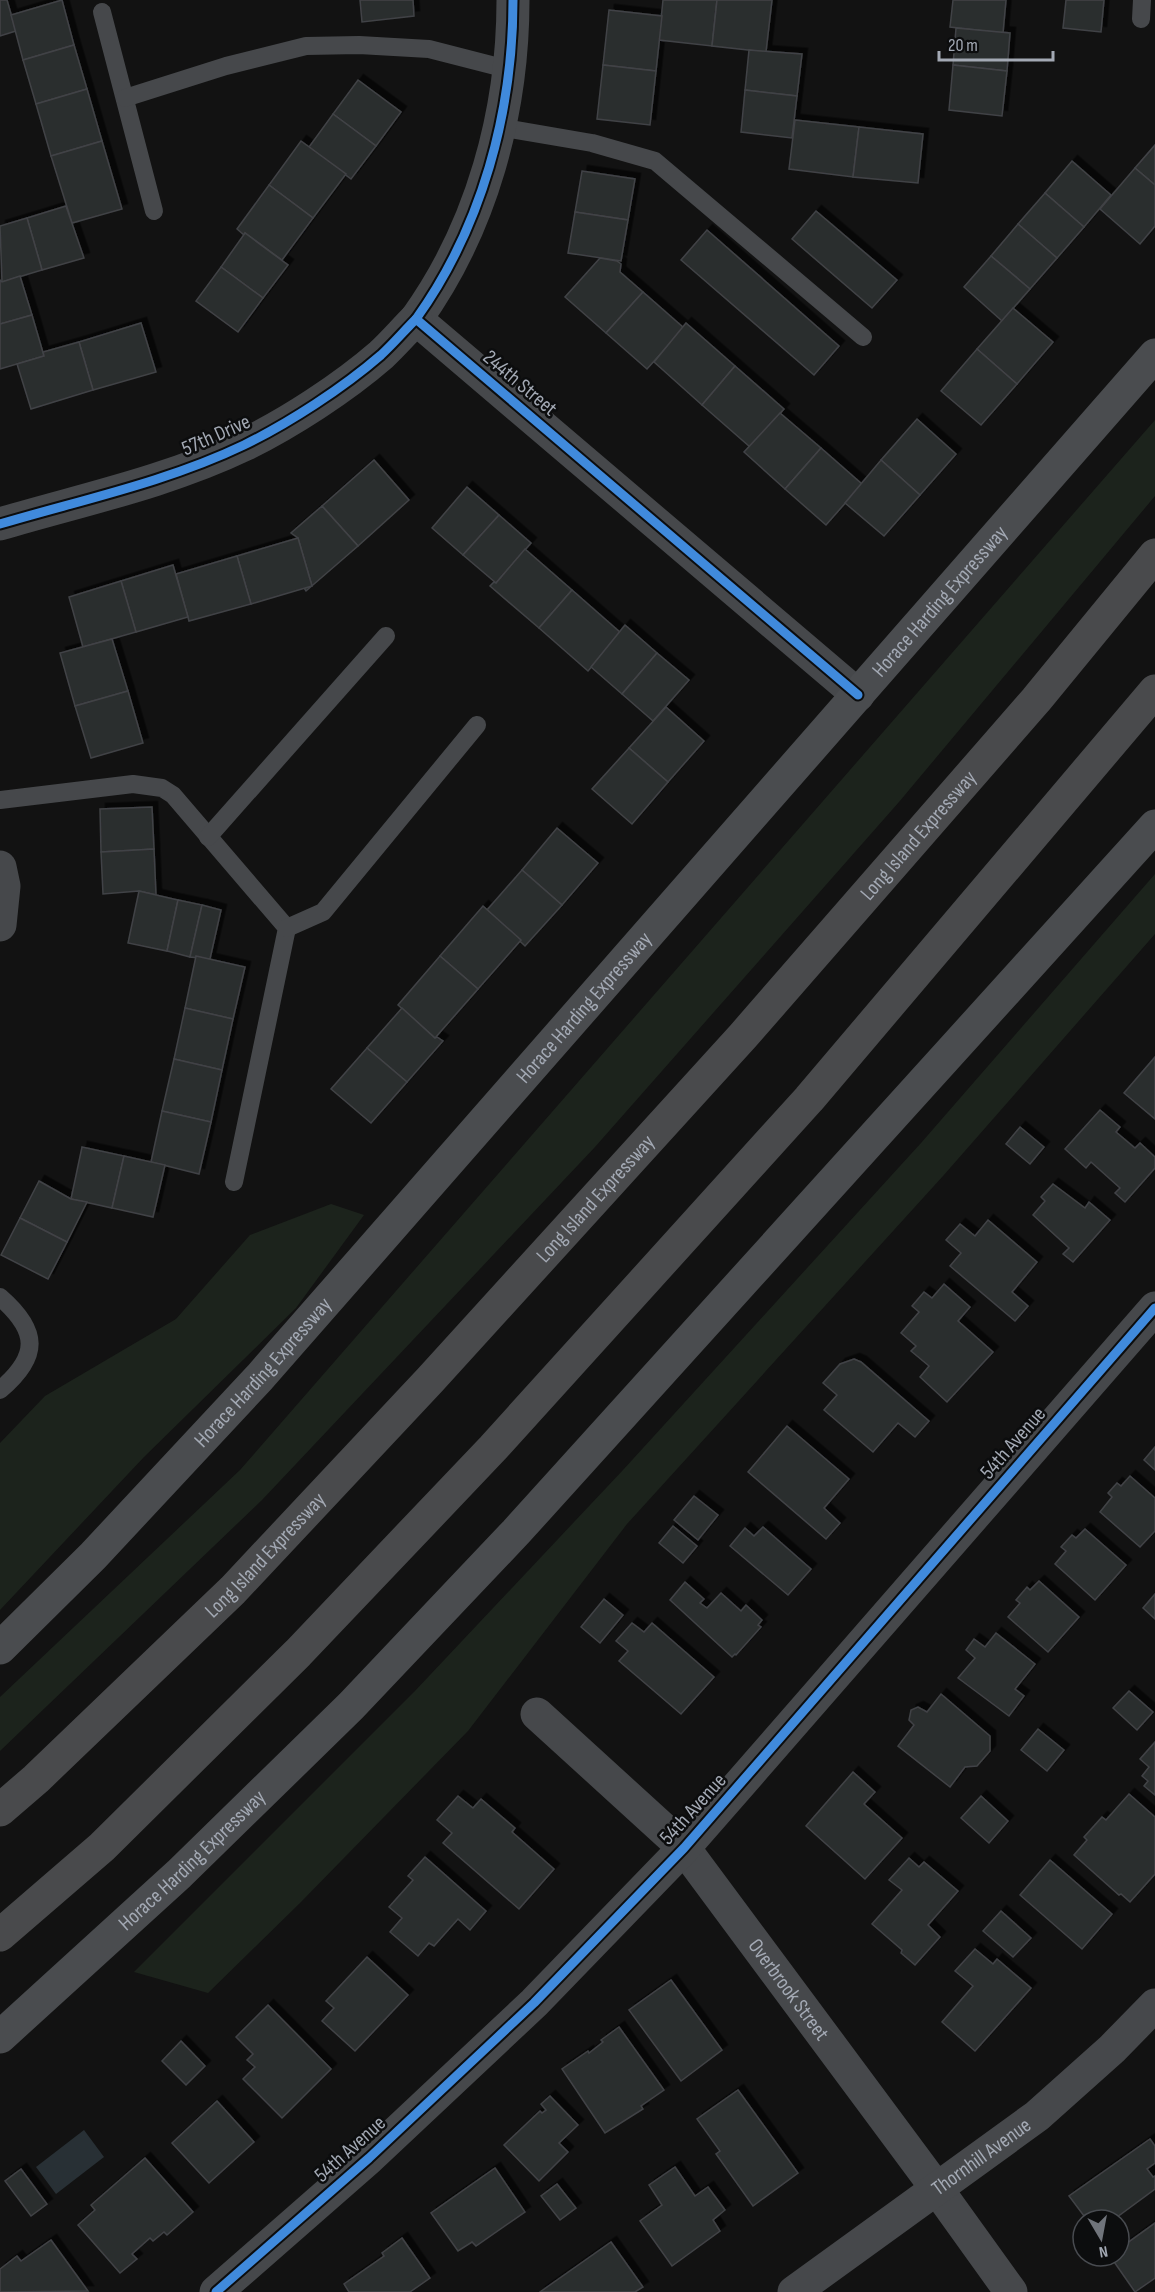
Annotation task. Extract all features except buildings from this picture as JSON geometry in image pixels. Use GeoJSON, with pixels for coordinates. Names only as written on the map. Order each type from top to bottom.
{"type":"FeatureCollection","features":[{"type":"Feature","properties":{"kind":"highway","name":"Long Island Expressway"},"geometry":{"type":"LineString","coordinates":[[0,1810],[36,1779],[233,1590],[430,1380],[743,1036],[1036,700],[1155,555]]}},
{"type":"Feature","properties":{"kind":"highway"},"geometry":{"type":"LineString","coordinates":[[0,1935],[102,1847],[298,1653],[493,1448],[809,1100],[1155,691]]}},
{"type":"Feature","properties":{"kind":"main road","name":"Horace Harding Expressway"},"geometry":{"type":"LineString","coordinates":[[0,1648],[93,1556],[260,1377],[1155,356]]}},
{"type":"Feature","properties":{"kind":"main road","name":"Horace Harding Expressway"},"geometry":{"type":"LineString","coordinates":[[0,2037],[179,1874],[359,1698],[516,1532],[1155,826]]}},
{"type":"Feature","properties":{"kind":"street"},"geometry":{"type":"LineString","coordinates":[[416,319],[450,266],[473,217],[499,127],[511,70],[513,0]]}},
{"type":"Feature","properties":{"kind":"street","name":"57th Drive"},"geometry":{"type":"LineString","coordinates":[[0,524],[177,473],[243,446],[332,392],[381,355],[416,319]]}},
{"type":"Feature","properties":{"kind":"street","name":"244th Street"},"geometry":{"type":"LineString","coordinates":[[416,319],[858,695]]}},
{"type":"Feature","properties":{"kind":"street"},"geometry":{"type":"LineString","coordinates":[[0,867],[4,885],[0,925]]}},
{"type":"Feature","properties":{"kind":"street","name":"54th Avenue"},"geometry":{"type":"LineString","coordinates":[[216,2292],[369,2158],[534,2003],[684,1848],[1155,1308]]}},
{"type":"Feature","properties":{"kind":"street","name":"Overbrook Street"},"geometry":{"type":"LineString","coordinates":[[537,1714],[684,1848],[937,2188],[1011,2292]]}},
{"type":"Feature","properties":{"kind":"street","name":"Thornhill Avenue"},"geometry":{"type":"LineString","coordinates":[[794,2292],[1037,2116],[1112,2049],[1155,2005]]}},
{"type":"Feature","properties":{"kind":"lane"},"geometry":{"type":"LineString","coordinates":[[1141,19],[1142,0]]}},
{"type":"Feature","properties":{"kind":"lane"},"geometry":{"type":"LineString","coordinates":[[102,12],[154,211]]}},
{"type":"Feature","properties":{"kind":"lane"},"geometry":{"type":"LineString","coordinates":[[125,98],[236,63],[306,46],[359,45],[429,49],[511,70]]}},
{"type":"Feature","properties":{"kind":"lane"},"geometry":{"type":"LineString","coordinates":[[499,127],[592,143],[655,161],[863,337]]}},
{"type":"Feature","properties":{"kind":"lane"},"geometry":{"type":"LineString","coordinates":[[208,837],[386,636]]}},
{"type":"Feature","properties":{"kind":"lane"},"geometry":{"type":"LineString","coordinates":[[287,928],[322,912],[477,725]]}},
{"type":"Feature","properties":{"kind":"lane"},"geometry":{"type":"LineString","coordinates":[[0,800],[133,784],[162,788],[173,795],[287,928]]}},
{"type":"Feature","properties":{"kind":"lane"},"geometry":{"type":"LineString","coordinates":[[234,1182],[287,928]]}},
{"type":"Feature","properties":{"kind":"lane"},"geometry":{"type":"LineString","coordinates":[[0,1297],[12,1307],[27,1329],[31,1345],[25,1365],[0,1390]]}},
{"type":"Feature","properties":{"kind":"shaded area"},"geometry":{"type":"Polygon","coordinates":[[[1155,420],[1155,496],[899,802],[595,1147],[262,1500],[0,1751],[0,1697],[240,1470],[1155,420]]]}},
{"type":"Feature","properties":{"kind":"shaded area"},"geometry":{"type":"Polygon","coordinates":[[[1155,874],[1155,934],[943,1176],[627,1524],[468,1731],[300,1903],[208,1993],[134,1972],[414,1692],[623,1470],[921,1143],[1155,874]]]}},
{"type":"Feature","properties":{"kind":"shaded area"},"geometry":{"type":"Polygon","coordinates":[[[331,1204],[364,1215],[296,1308],[144,1457],[0,1610],[0,1443],[45,1396],[176,1319],[250,1235],[331,1204]]]}},
{"type":"Feature","properties":{"kind":"shaded area"},"geometry":{"type":"Polygon","coordinates":[[[84,2130],[104,2157],[56,2194],[36,2167],[84,2130]]]}},
{"type":"Feature","properties":{"kind":"cycle path"},"geometry":{"type":"LineString","coordinates":[[513,0],[512,42],[507,84],[500,126],[489,167],[476,207],[459,246],[416,319],[858,695]]}},
{"type":"Feature","properties":{"kind":"cycle path"},"geometry":{"type":"LineString","coordinates":[[0,524],[185,470],[244,445],[297,416],[350,380],[381,355],[416,319]]}},
{"type":"Feature","properties":{"kind":"cycle path"},"geometry":{"type":"LineString","coordinates":[[216,2292],[369,2158],[534,2003],[684,1848],[1155,1308]]}}]}
